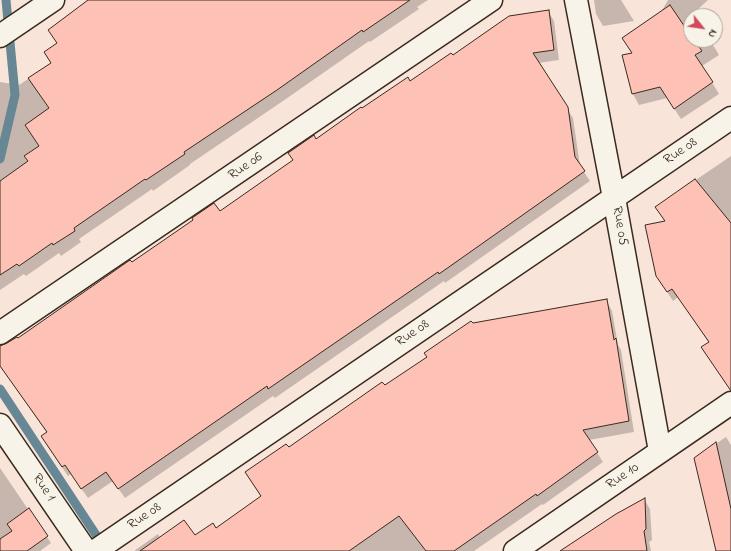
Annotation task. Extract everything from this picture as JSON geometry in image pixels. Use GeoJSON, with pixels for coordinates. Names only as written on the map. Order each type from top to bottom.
{"type":"FeatureCollection","features":[{"type":"Feature","properties":{"kind":"street"},"geometry":{"type":"LineString","coordinates":[[0,36],[53,0]]}},
{"type":"Feature","properties":{"kind":"street","name":"Rue 06"},"geometry":{"type":"LineString","coordinates":[[0,333],[492,0]]}},
{"type":"Feature","properties":{"kind":"street","name":"Rue 05"},"geometry":{"type":"LineString","coordinates":[[576,0],[660,452]]}},
{"type":"Feature","properties":{"kind":"street","name":"Rue 08"},"geometry":{"type":"LineString","coordinates":[[95,551],[731,118]]}},
{"type":"Feature","properties":{"kind":"street","name":"Rue 10"},"geometry":{"type":"LineString","coordinates":[[515,551],[731,403]]}},
{"type":"Feature","properties":{"kind":"street","name":"Rue 1"},"geometry":{"type":"LineString","coordinates":[[0,425],[86,551]]}},
{"type":"Feature","properties":{"kind":"building"},"geometry":{"type":"Polygon","coordinates":[[[88,0],[410,0],[363,32],[362,30],[277,90],[184,152],[185,154],[146,180],[145,179],[74,228],[75,231],[53,245],[52,243],[19,266],[17,264],[0,275],[0,181],[28,161],[24,156],[39,146],[25,125],[49,108],[28,78],[51,63],[44,52],[57,43],[48,30],[88,0]]]}},
{"type":"Feature","properties":{"kind":"building"},"geometry":{"type":"Polygon","coordinates":[[[670,5],[683,24],[683,48],[700,48],[702,51],[695,55],[713,82],[674,109],[660,87],[632,94],[622,55],[632,53],[622,38],[670,5]]]}},
{"type":"Feature","properties":{"kind":"building"},"geometry":{"type":"Polygon","coordinates":[[[549,10],[554,50],[533,53],[568,107],[575,157],[585,171],[439,274],[438,272],[268,389],[267,386],[118,489],[106,472],[81,489],[65,465],[62,467],[41,436],[47,432],[0,366],[0,346],[17,337],[18,338],[130,260],[132,262],[193,220],[192,218],[214,203],[220,211],[293,160],[288,153],[314,135],[316,139],[361,107],[362,108],[408,77],[410,81],[451,53],[453,55],[509,16],[549,10]]]}},
{"type":"Feature","properties":{"kind":"building"},"geometry":{"type":"Polygon","coordinates":[[[695,179],[731,223],[731,391],[701,347],[709,342],[672,289],[667,292],[656,276],[645,225],[665,221],[655,207],[695,179]]]}},
{"type":"Feature","properties":{"kind":"building"},"geometry":{"type":"Polygon","coordinates":[[[607,299],[614,340],[616,338],[629,421],[583,430],[598,452],[537,496],[536,494],[454,551],[426,551],[399,516],[349,551],[140,551],[184,520],[195,535],[213,523],[216,528],[261,496],[245,472],[286,444],[289,447],[382,382],[385,385],[427,357],[424,353],[471,321],[473,323],[607,299]]]}},
{"type":"Feature","properties":{"kind":"building"},"geometry":{"type":"Polygon","coordinates":[[[716,442],[731,509],[731,551],[716,551],[694,458],[716,442]]]}},
{"type":"Feature","properties":{"kind":"building"},"geometry":{"type":"Polygon","coordinates":[[[645,498],[646,529],[644,531],[647,551],[560,551],[616,514],[645,498]]]}},
{"type":"Feature","properties":{"kind":"building"},"geometry":{"type":"Polygon","coordinates":[[[29,508],[48,536],[27,551],[0,551],[0,539],[12,531],[7,524],[29,508]]]}},
{"type":"Feature","properties":{"kind":"waterway"},"geometry":{"type":"LineString","coordinates":[[0,159],[15,95],[6,0]]}},
{"type":"Feature","properties":{"kind":"waterway"},"geometry":{"type":"LineString","coordinates":[[0,389],[104,547]]}}]}
